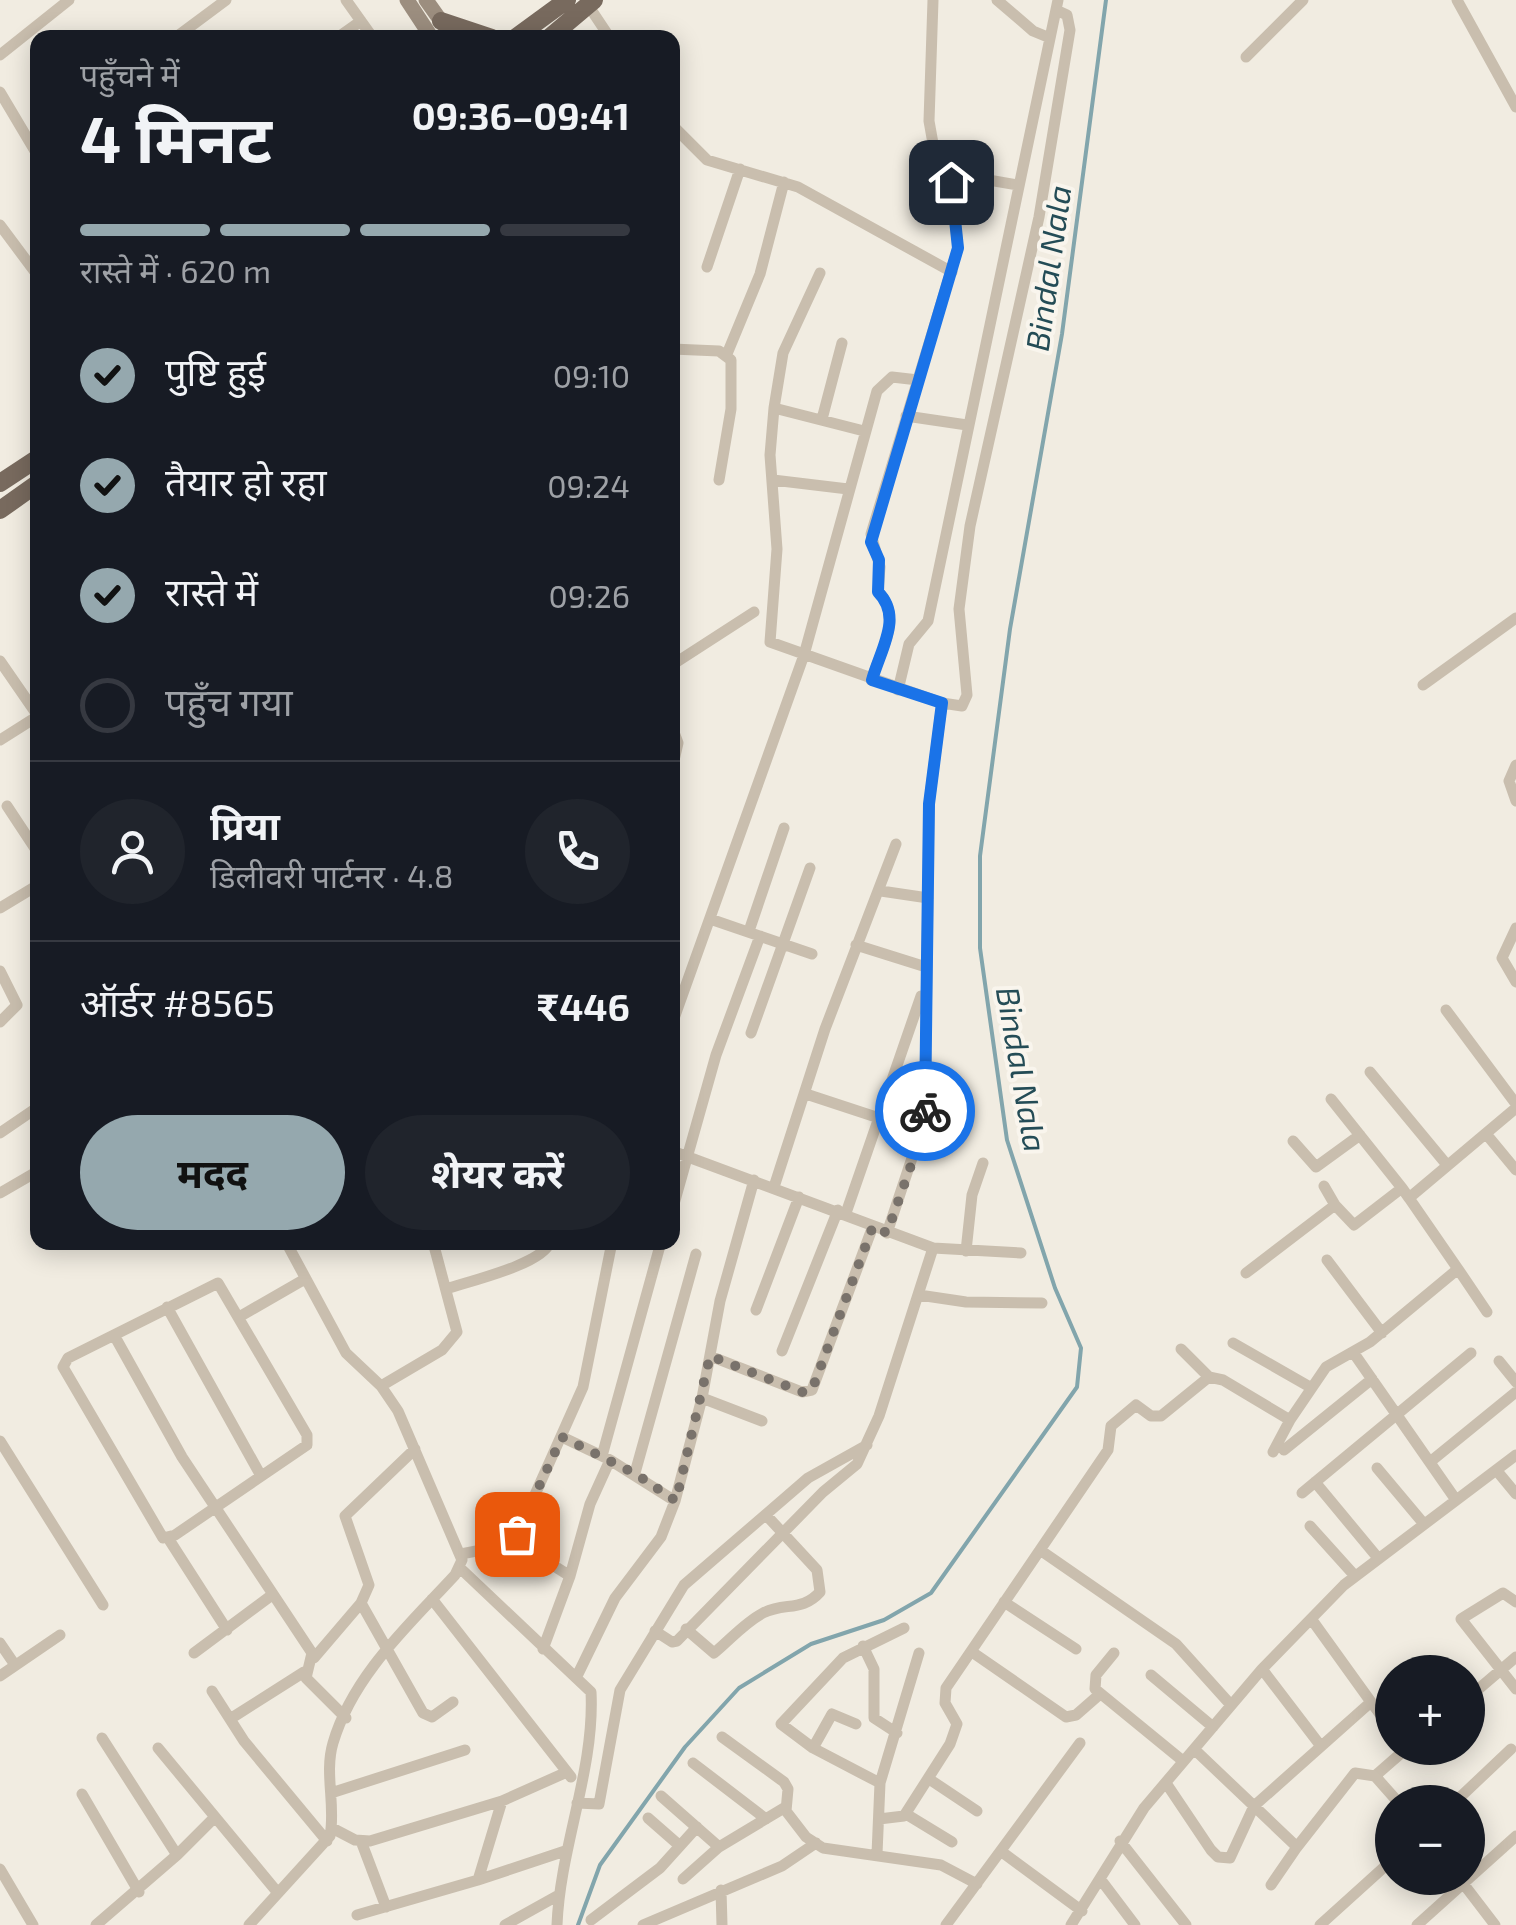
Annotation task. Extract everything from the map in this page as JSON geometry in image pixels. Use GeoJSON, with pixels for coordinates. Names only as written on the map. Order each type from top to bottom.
{"type":"FeatureCollection","features":[{"type":"Feature","properties":{"kind":"main road"},"geometry":{"type":"LineString","coordinates":[[526,30],[566,0]]}},
{"type":"Feature","properties":{"kind":"main road"},"geometry":{"type":"LineString","coordinates":[[558,30],[591,2]]}},
{"type":"Feature","properties":{"kind":"main road"},"geometry":{"type":"LineString","coordinates":[[0,483],[30,463]]}},
{"type":"Feature","properties":{"kind":"main road"},"geometry":{"type":"LineString","coordinates":[[0,510],[30,489]]}},
{"type":"Feature","properties":{"kind":"street"},"geometry":{"type":"LineString","coordinates":[[32,30],[69,0]]}},
{"type":"Feature","properties":{"kind":"street"},"geometry":{"type":"LineString","coordinates":[[186,30],[226,0]]}},
{"type":"Feature","properties":{"kind":"street"},"geometry":{"type":"LineString","coordinates":[[346,0],[368,30]]}},
{"type":"Feature","properties":{"kind":"street"},"geometry":{"type":"LineString","coordinates":[[407,0],[436,29]]}},
{"type":"Feature","properties":{"kind":"street"},"geometry":{"type":"LineString","coordinates":[[426,0],[436,29]]}},
{"type":"Feature","properties":{"kind":"street"},"geometry":{"type":"LineString","coordinates":[[872,680],[892,616],[890,604],[878,592],[880,568],[872,534],[952,272],[959,236],[948,172],[934,149],[929,122],[933,0]]}},
{"type":"Feature","properties":{"kind":"street"},"geometry":{"type":"LineString","coordinates":[[997,0],[1020,22],[1050,38]]}},
{"type":"Feature","properties":{"kind":"street"},"geometry":{"type":"LineString","coordinates":[[1246,57],[1304,0]]}},
{"type":"Feature","properties":{"kind":"street"},"geometry":{"type":"LineString","coordinates":[[1457,0],[1516,107]]}},
{"type":"Feature","properties":{"kind":"street"},"geometry":{"type":"LineString","coordinates":[[591,2],[606,30]]}},
{"type":"Feature","properties":{"kind":"street"},"geometry":{"type":"LineString","coordinates":[[898,690],[909,644],[928,621],[1057,5]]}},
{"type":"Feature","properties":{"kind":"street"},"geometry":{"type":"LineString","coordinates":[[820,273],[784,353],[774,408],[776,579],[768,636],[770,642],[898,690],[962,706],[967,695],[960,632],[962,582],[977,493],[1039,217],[1070,30],[1067,15],[1057,5]]}},
{"type":"Feature","properties":{"kind":"street"},"geometry":{"type":"LineString","coordinates":[[349,30],[362,21]]}},
{"type":"Feature","properties":{"kind":"street"},"geometry":{"type":"LineString","coordinates":[[0,56],[30,32]]}},
{"type":"Feature","properties":{"kind":"street"},"geometry":{"type":"LineString","coordinates":[[0,92],[30,146]]}},
{"type":"Feature","properties":{"kind":"street"},"geometry":{"type":"LineString","coordinates":[[680,134],[707,160],[784,182],[952,272]]}},
{"type":"Feature","properties":{"kind":"street"},"geometry":{"type":"LineString","coordinates":[[25,139],[30,136]]}},
{"type":"Feature","properties":{"kind":"street"},"geometry":{"type":"LineString","coordinates":[[707,268],[740,169]]}},
{"type":"Feature","properties":{"kind":"street"},"geometry":{"type":"LineString","coordinates":[[948,172],[1018,186]]}},
{"type":"Feature","properties":{"kind":"street"},"geometry":{"type":"LineString","coordinates":[[719,480],[732,393],[726,354],[760,274],[784,182]]}},
{"type":"Feature","properties":{"kind":"street"},"geometry":{"type":"LineString","coordinates":[[0,224],[30,265]]}},
{"type":"Feature","properties":{"kind":"street"},"geometry":{"type":"LineString","coordinates":[[822,419],[842,344]]}},
{"type":"Feature","properties":{"kind":"street"},"geometry":{"type":"LineString","coordinates":[[680,350],[726,354]]}},
{"type":"Feature","properties":{"kind":"street"},"geometry":{"type":"LineString","coordinates":[[680,1004],[713,920],[804,655],[864,431],[883,380],[918,380]]}},
{"type":"Feature","properties":{"kind":"street"},"geometry":{"type":"LineString","coordinates":[[774,408],[864,431]]}},
{"type":"Feature","properties":{"kind":"street"},"geometry":{"type":"LineString","coordinates":[[906,416],[967,425]]}},
{"type":"Feature","properties":{"kind":"street"},"geometry":{"type":"LineString","coordinates":[[773,480],[848,489]]}},
{"type":"Feature","properties":{"kind":"street"},"geometry":{"type":"LineString","coordinates":[[680,660],[754,612]]}},
{"type":"Feature","properties":{"kind":"street"},"geometry":{"type":"LineString","coordinates":[[1423,685],[1516,618]]}},
{"type":"Feature","properties":{"kind":"street"},"geometry":{"type":"LineString","coordinates":[[0,661],[30,704]]}},
{"type":"Feature","properties":{"kind":"street"},"geometry":{"type":"LineString","coordinates":[[887,1233],[923,1130],[928,1067],[924,988],[929,804],[942,703]]}},
{"type":"Feature","properties":{"kind":"street"},"geometry":{"type":"LineString","coordinates":[[0,740],[30,721]]}},
{"type":"Feature","properties":{"kind":"street"},"geometry":{"type":"LineString","coordinates":[[1516,765],[1509,781],[1516,801]]}},
{"type":"Feature","properties":{"kind":"street"},"geometry":{"type":"LineString","coordinates":[[7,806],[30,841]]}},
{"type":"Feature","properties":{"kind":"street"},"geometry":{"type":"LineString","coordinates":[[680,1186],[784,828]]}},
{"type":"Feature","properties":{"kind":"street"},"geometry":{"type":"LineString","coordinates":[[774,1187],[856,945],[896,844]]}},
{"type":"Feature","properties":{"kind":"street"},"geometry":{"type":"LineString","coordinates":[[751,1033],[810,868]]}},
{"type":"Feature","properties":{"kind":"street"},"geometry":{"type":"LineString","coordinates":[[0,908],[30,890]]}},
{"type":"Feature","properties":{"kind":"street"},"geometry":{"type":"LineString","coordinates":[[880,891],[928,898]]}},
{"type":"Feature","properties":{"kind":"street"},"geometry":{"type":"LineString","coordinates":[[713,920],[812,954]]}},
{"type":"Feature","properties":{"kind":"street"},"geometry":{"type":"LineString","coordinates":[[1516,928],[1502,958],[1516,982]]}},
{"type":"Feature","properties":{"kind":"street"},"geometry":{"type":"LineString","coordinates":[[856,945],[926,967]]}},
{"type":"Feature","properties":{"kind":"street"},"geometry":{"type":"LineString","coordinates":[[0,971],[17,1005],[0,1022]]}},
{"type":"Feature","properties":{"kind":"street"},"geometry":{"type":"LineString","coordinates":[[782,1352],[880,1118],[924,988]]}},
{"type":"Feature","properties":{"kind":"street"},"geometry":{"type":"LineString","coordinates":[[1324,1186],[1335,1206],[1354,1225],[1447,1166],[1516,1106],[1446,1010]]}},
{"type":"Feature","properties":{"kind":"street"},"geometry":{"type":"LineString","coordinates":[[1370,1072],[1447,1166]]}},
{"type":"Feature","properties":{"kind":"street"},"geometry":{"type":"LineString","coordinates":[[806,1094],[880,1118]]}},
{"type":"Feature","properties":{"kind":"street"},"geometry":{"type":"LineString","coordinates":[[1331,1099],[1406,1193],[1487,1312]]}},
{"type":"Feature","properties":{"kind":"street"},"geometry":{"type":"LineString","coordinates":[[0,1132],[30,1112]]}},
{"type":"Feature","properties":{"kind":"street"},"geometry":{"type":"LineString","coordinates":[[1293,1141],[1316,1167],[1360,1134]]}},
{"type":"Feature","properties":{"kind":"street"},"geometry":{"type":"LineString","coordinates":[[1487,1135],[1516,1170]]}},
{"type":"Feature","properties":{"kind":"street"},"geometry":{"type":"LineString","coordinates":[[680,1154],[933,1248],[1020,1253]]}},
{"type":"Feature","properties":{"kind":"street"},"geometry":{"type":"LineString","coordinates":[[966,1252],[972,1195],[983,1163]]}},
{"type":"Feature","properties":{"kind":"street"},"geometry":{"type":"LineString","coordinates":[[0,1194],[30,1176]]}},
{"type":"Feature","properties":{"kind":"street"},"geometry":{"type":"LineString","coordinates":[[577,1676],[616,1598],[661,1537],[676,1501],[702,1398],[720,1301],[754,1180]]}},
{"type":"Feature","properties":{"kind":"street"},"geometry":{"type":"LineString","coordinates":[[756,1310],[799,1197]]}},
{"type":"Feature","properties":{"kind":"street"},"geometry":{"type":"LineString","coordinates":[[1246,1273],[1335,1206]]}},
{"type":"Feature","properties":{"kind":"street"},"geometry":{"type":"LineString","coordinates":[[710,1356],[802,1392],[812,1390],[873,1226]]}},
{"type":"Feature","properties":{"kind":"street"},"geometry":{"type":"LineString","coordinates":[[655,1631],[675,1642],[857,1464],[920,1295],[933,1248]]}},
{"type":"Feature","properties":{"kind":"street"},"geometry":{"type":"LineString","coordinates":[[249,1925],[329,1834],[333,1744],[386,1648],[460,1568],[461,1554],[415,1449],[381,1386],[346,1353],[290,1250]]}},
{"type":"Feature","properties":{"kind":"street"},"geometry":{"type":"LineString","coordinates":[[381,1386],[455,1338],[456,1326],[435,1250]]}},
{"type":"Feature","properties":{"kind":"street"},"geometry":{"type":"LineString","coordinates":[[446,1289],[527,1262],[545,1250]]}},
{"type":"Feature","properties":{"kind":"street"},"geometry":{"type":"LineString","coordinates":[[513,1540],[562,1437],[589,1363],[610,1250]]}},
{"type":"Feature","properties":{"kind":"street"},"geometry":{"type":"LineString","coordinates":[[543,1649],[606,1458],[659,1250]]}},
{"type":"Feature","properties":{"kind":"street"},"geometry":{"type":"LineString","coordinates":[[635,1473],[696,1254]]}},
{"type":"Feature","properties":{"kind":"street"},"geometry":{"type":"LineString","coordinates":[[1327,1260],[1382,1333]]}},
{"type":"Feature","properties":{"kind":"street"},"geometry":{"type":"LineString","coordinates":[[1372,1379],[1278,1451],[1290,1420],[1326,1367],[1382,1333],[1458,1269]]}},
{"type":"Feature","properties":{"kind":"street"},"geometry":{"type":"LineString","coordinates":[[239,1317],[305,1278]]}},
{"type":"Feature","properties":{"kind":"street"},"geometry":{"type":"LineString","coordinates":[[168,1538],[305,1448],[308,1440],[218,1284],[68,1358],[64,1367],[159,1536],[168,1538],[226,1630]]}},
{"type":"Feature","properties":{"kind":"street"},"geometry":{"type":"LineString","coordinates":[[920,1295],[966,1302],[1042,1303]]}},
{"type":"Feature","properties":{"kind":"street"},"geometry":{"type":"LineString","coordinates":[[167,1307],[261,1476]]}},
{"type":"Feature","properties":{"kind":"street"},"geometry":{"type":"LineString","coordinates":[[114,1336],[214,1506],[314,1658]]}},
{"type":"Feature","properties":{"kind":"street"},"geometry":{"type":"LineString","coordinates":[[1233,1343],[1310,1387]]}},
{"type":"Feature","properties":{"kind":"street"},"geometry":{"type":"LineString","coordinates":[[1180,1349],[1209,1377],[1223,1380],[1290,1420]]}},
{"type":"Feature","properties":{"kind":"street"},"geometry":{"type":"LineString","coordinates":[[1353,1352],[1456,1500]]}},
{"type":"Feature","properties":{"kind":"street"},"geometry":{"type":"LineString","coordinates":[[1302,1492],[1471,1353]]}},
{"type":"Feature","properties":{"kind":"street"},"geometry":{"type":"LineString","coordinates":[[1499,1360],[1516,1382]]}},
{"type":"Feature","properties":{"kind":"street"},"geometry":{"type":"LineString","coordinates":[[878,1820],[896,1820],[906,1814],[928,1779],[958,1724],[946,1703],[946,1688],[1108,1450],[1111,1426],[1136,1405],[1150,1416],[1161,1416],[1209,1377]]}},
{"type":"Feature","properties":{"kind":"street"},"geometry":{"type":"LineString","coordinates":[[1430,1462],[1516,1392]]}},
{"type":"Feature","properties":{"kind":"street"},"geometry":{"type":"LineString","coordinates":[[702,1398],[762,1421]]}},
{"type":"Feature","properties":{"kind":"street"},"geometry":{"type":"LineString","coordinates":[[562,1437],[635,1473],[676,1501]]}},
{"type":"Feature","properties":{"kind":"street"},"geometry":{"type":"LineString","coordinates":[[0,1441],[102,1605]]}},
{"type":"Feature","properties":{"kind":"street"},"geometry":{"type":"LineString","coordinates":[[578,1803],[599,1804],[618,1697],[690,1577],[818,1472],[867,1444]]}},
{"type":"Feature","properties":{"kind":"street"},"geometry":{"type":"LineString","coordinates":[[230,1718],[304,1672],[360,1603],[368,1579],[344,1516],[415,1449]]}},
{"type":"Feature","properties":{"kind":"street"},"geometry":{"type":"LineString","coordinates":[[1072,1925],[1120,1841],[1262,1669],[1355,1576],[1516,1455]]}},
{"type":"Feature","properties":{"kind":"street"},"geometry":{"type":"LineString","coordinates":[[1377,1468],[1424,1524]]}},
{"type":"Feature","properties":{"kind":"street"},"geometry":{"type":"LineString","coordinates":[[1497,1471],[1516,1494]]}},
{"type":"Feature","properties":{"kind":"street"},"geometry":{"type":"LineString","coordinates":[[1315,1482],[1378,1558]]}},
{"type":"Feature","properties":{"kind":"street"},"geometry":{"type":"LineString","coordinates":[[686,1630],[706,1652],[714,1653],[760,1614],[785,1606],[796,1608],[817,1596],[816,1570],[768,1516]]}},
{"type":"Feature","properties":{"kind":"street"},"geometry":{"type":"LineString","coordinates":[[1310,1526],[1355,1576]]}},
{"type":"Feature","properties":{"kind":"street"},"geometry":{"type":"LineString","coordinates":[[461,1554],[513,1540],[570,1576]]}},
{"type":"Feature","properties":{"kind":"street"},"geometry":{"type":"LineString","coordinates":[[1040,1550],[1176,1644],[1230,1704]]}},
{"type":"Feature","properties":{"kind":"street"},"geometry":{"type":"LineString","coordinates":[[460,1568],[543,1649],[590,1686],[592,1698],[578,1803],[565,1851],[556,1925]]}},
{"type":"Feature","properties":{"kind":"street"},"geometry":{"type":"LineString","coordinates":[[1516,1602],[1504,1594],[1461,1619],[1516,1689]]}},
{"type":"Feature","properties":{"kind":"street"},"geometry":{"type":"LineString","coordinates":[[194,1653],[272,1595]]}},
{"type":"Feature","properties":{"kind":"street"},"geometry":{"type":"LineString","coordinates":[[432,1599],[579,1787]]}},
{"type":"Feature","properties":{"kind":"street"},"geometry":{"type":"LineString","coordinates":[[1004,1602],[1076,1649]]}},
{"type":"Feature","properties":{"kind":"street"},"geometry":{"type":"LineString","coordinates":[[360,1603],[426,1716],[435,1716],[453,1702]]}},
{"type":"Feature","properties":{"kind":"street"},"geometry":{"type":"LineString","coordinates":[[1312,1620],[1375,1707]]}},
{"type":"Feature","properties":{"kind":"street"},"geometry":{"type":"LineString","coordinates":[[880,1783],[813,1748],[782,1721],[842,1658],[904,1628]]}},
{"type":"Feature","properties":{"kind":"street"},"geometry":{"type":"LineString","coordinates":[[0,1676],[60,1635]]}},
{"type":"Feature","properties":{"kind":"street"},"geometry":{"type":"LineString","coordinates":[[0,1643],[16,1665]]}},
{"type":"Feature","properties":{"kind":"street"},"geometry":{"type":"LineString","coordinates":[[863,1646],[876,1678],[874,1718],[897,1733]]}},
{"type":"Feature","properties":{"kind":"street"},"geometry":{"type":"LineString","coordinates":[[972,1652],[1066,1717],[1076,1715],[1100,1694]]}},
{"type":"Feature","properties":{"kind":"street"},"geometry":{"type":"LineString","coordinates":[[877,1854],[880,1783],[919,1653]]}},
{"type":"Feature","properties":{"kind":"street"},"geometry":{"type":"LineString","coordinates":[[1114,1653],[1094,1680],[1100,1694],[1183,1761]]}},
{"type":"Feature","properties":{"kind":"street"},"geometry":{"type":"LineString","coordinates":[[1485,1683],[1516,1657]]}},
{"type":"Feature","properties":{"kind":"street"},"geometry":{"type":"LineString","coordinates":[[1262,1669],[1320,1745]]}},
{"type":"Feature","properties":{"kind":"street"},"geometry":{"type":"LineString","coordinates":[[304,1672],[346,1718]]}},
{"type":"Feature","properties":{"kind":"street"},"geometry":{"type":"LineString","coordinates":[[1150,1675],[1212,1727]]}},
{"type":"Feature","properties":{"kind":"street"},"geometry":{"type":"LineString","coordinates":[[212,1691],[230,1718],[329,1834],[361,1841],[502,1801],[566,1772]]}},
{"type":"Feature","properties":{"kind":"street"},"geometry":{"type":"LineString","coordinates":[[1166,1783],[1218,1857],[1235,1854],[1254,1806],[1371,1702]]}},
{"type":"Feature","properties":{"kind":"street"},"geometry":{"type":"LineString","coordinates":[[813,1748],[832,1714],[856,1724]]}},
{"type":"Feature","properties":{"kind":"street"},"geometry":{"type":"LineString","coordinates":[[682,1879],[719,1847],[784,1808],[788,1786],[722,1737]]}},
{"type":"Feature","properties":{"kind":"street"},"geometry":{"type":"LineString","coordinates":[[102,1738],[177,1856]]}},
{"type":"Feature","properties":{"kind":"street"},"geometry":{"type":"LineString","coordinates":[[946,1925],[1080,1743]]}},
{"type":"Feature","properties":{"kind":"street"},"geometry":{"type":"LineString","coordinates":[[158,1748],[278,1893]]}},
{"type":"Feature","properties":{"kind":"street"},"geometry":{"type":"LineString","coordinates":[[1194,1748],[1297,1846]]}},
{"type":"Feature","properties":{"kind":"street"},"geometry":{"type":"LineString","coordinates":[[1473,1785],[1512,1749]]}},
{"type":"Feature","properties":{"kind":"street"},"geometry":{"type":"LineString","coordinates":[[331,1793],[466,1750]]}},
{"type":"Feature","properties":{"kind":"street"},"geometry":{"type":"LineString","coordinates":[[693,1762],[766,1819]]}},
{"type":"Feature","properties":{"kind":"street"},"geometry":{"type":"LineString","coordinates":[[1375,1776],[1388,1765]]}},
{"type":"Feature","properties":{"kind":"street"},"geometry":{"type":"LineString","coordinates":[[1272,1885],[1297,1846],[1355,1773],[1375,1776],[1383,1785]]}},
{"type":"Feature","properties":{"kind":"street"},"geometry":{"type":"LineString","coordinates":[[928,1779],[977,1811]]}},
{"type":"Feature","properties":{"kind":"street"},"geometry":{"type":"LineString","coordinates":[[82,1794],[139,1892]]}},
{"type":"Feature","properties":{"kind":"street"},"geometry":{"type":"LineString","coordinates":[[662,1796],[719,1847]]}},
{"type":"Feature","properties":{"kind":"street"},"geometry":{"type":"LineString","coordinates":[[478,1880],[502,1801]]}},
{"type":"Feature","properties":{"kind":"street"},"geometry":{"type":"LineString","coordinates":[[784,1808],[816,1844],[842,1853],[877,1854],[948,1867],[977,1884]]}},
{"type":"Feature","properties":{"kind":"street"},"geometry":{"type":"LineString","coordinates":[[906,1814],[952,1842]]}},
{"type":"Feature","properties":{"kind":"street"},"geometry":{"type":"LineString","coordinates":[[648,1818],[680,1846]]}},
{"type":"Feature","properties":{"kind":"street"},"geometry":{"type":"LineString","coordinates":[[96,1925],[139,1892],[213,1819]]}},
{"type":"Feature","properties":{"kind":"street"},"geometry":{"type":"LineString","coordinates":[[590,1920],[660,1868],[698,1827]]}},
{"type":"Feature","properties":{"kind":"street"},"geometry":{"type":"LineString","coordinates":[[1485,1861],[1516,1836]]}},
{"type":"Feature","properties":{"kind":"street"},"geometry":{"type":"LineString","coordinates":[[361,1841],[386,1907]]}},
{"type":"Feature","properties":{"kind":"street"},"geometry":{"type":"LineString","coordinates":[[1120,1841],[1186,1925]]}},
{"type":"Feature","properties":{"kind":"street"},"geometry":{"type":"LineString","coordinates":[[643,1925],[782,1866],[816,1844]]}},
{"type":"Feature","properties":{"kind":"street"},"geometry":{"type":"LineString","coordinates":[[357,1915],[565,1851]]}},
{"type":"Feature","properties":{"kind":"street"},"geometry":{"type":"LineString","coordinates":[[1002,1852],[1082,1911]]}},
{"type":"Feature","properties":{"kind":"street"},"geometry":{"type":"LineString","coordinates":[[0,1869],[33,1925]]}},
{"type":"Feature","properties":{"kind":"street"},"geometry":{"type":"LineString","coordinates":[[1320,1925],[1375,1875]]}},
{"type":"Feature","properties":{"kind":"street"},"geometry":{"type":"LineString","coordinates":[[1101,1880],[1135,1925]]}},
{"type":"Feature","properties":{"kind":"street"},"geometry":{"type":"LineString","coordinates":[[721,1890],[722,1925]]}},
{"type":"Feature","properties":{"kind":"street"},"geometry":{"type":"LineString","coordinates":[[1417,1925],[1446,1895]]}},
{"type":"Feature","properties":{"kind":"street"},"geometry":{"type":"LineString","coordinates":[[1472,1895],[1495,1925]]}},
{"type":"Feature","properties":{"kind":"street"},"geometry":{"type":"LineString","coordinates":[[505,1925],[557,1896]]}},
{"type":"Feature","properties":{"kind":"waterway","name":"Bindal Nala"},"geometry":{"type":"LineString","coordinates":[[578,1925],[600,1865],[685,1747],[739,1688],[811,1644],[884,1620],[931,1593],[1077,1387],[1081,1348],[1055,1288],[1007,1140],[980,948],[980,856],[1010,629],[1062,334],[1106,0]]}},
{"type":"Feature","properties":{"kind":"way so far"},"geometry":{"type":"LineString","coordinates":[[517,1534],[562,1437],[636,1474],[676,1501],[710,1356],[802,1392],[816,1386],[873,1226],[887,1233],[920,1140],[925,1111]]}},
{"type":"Feature","properties":{"kind":"route"},"geometry":{"type":"LineString","coordinates":[[925,1111],[929,804],[942,703],[872,680],[892,616],[890,604],[878,592],[879,560],[871,542],[958,248],[951,182]]}}]}
